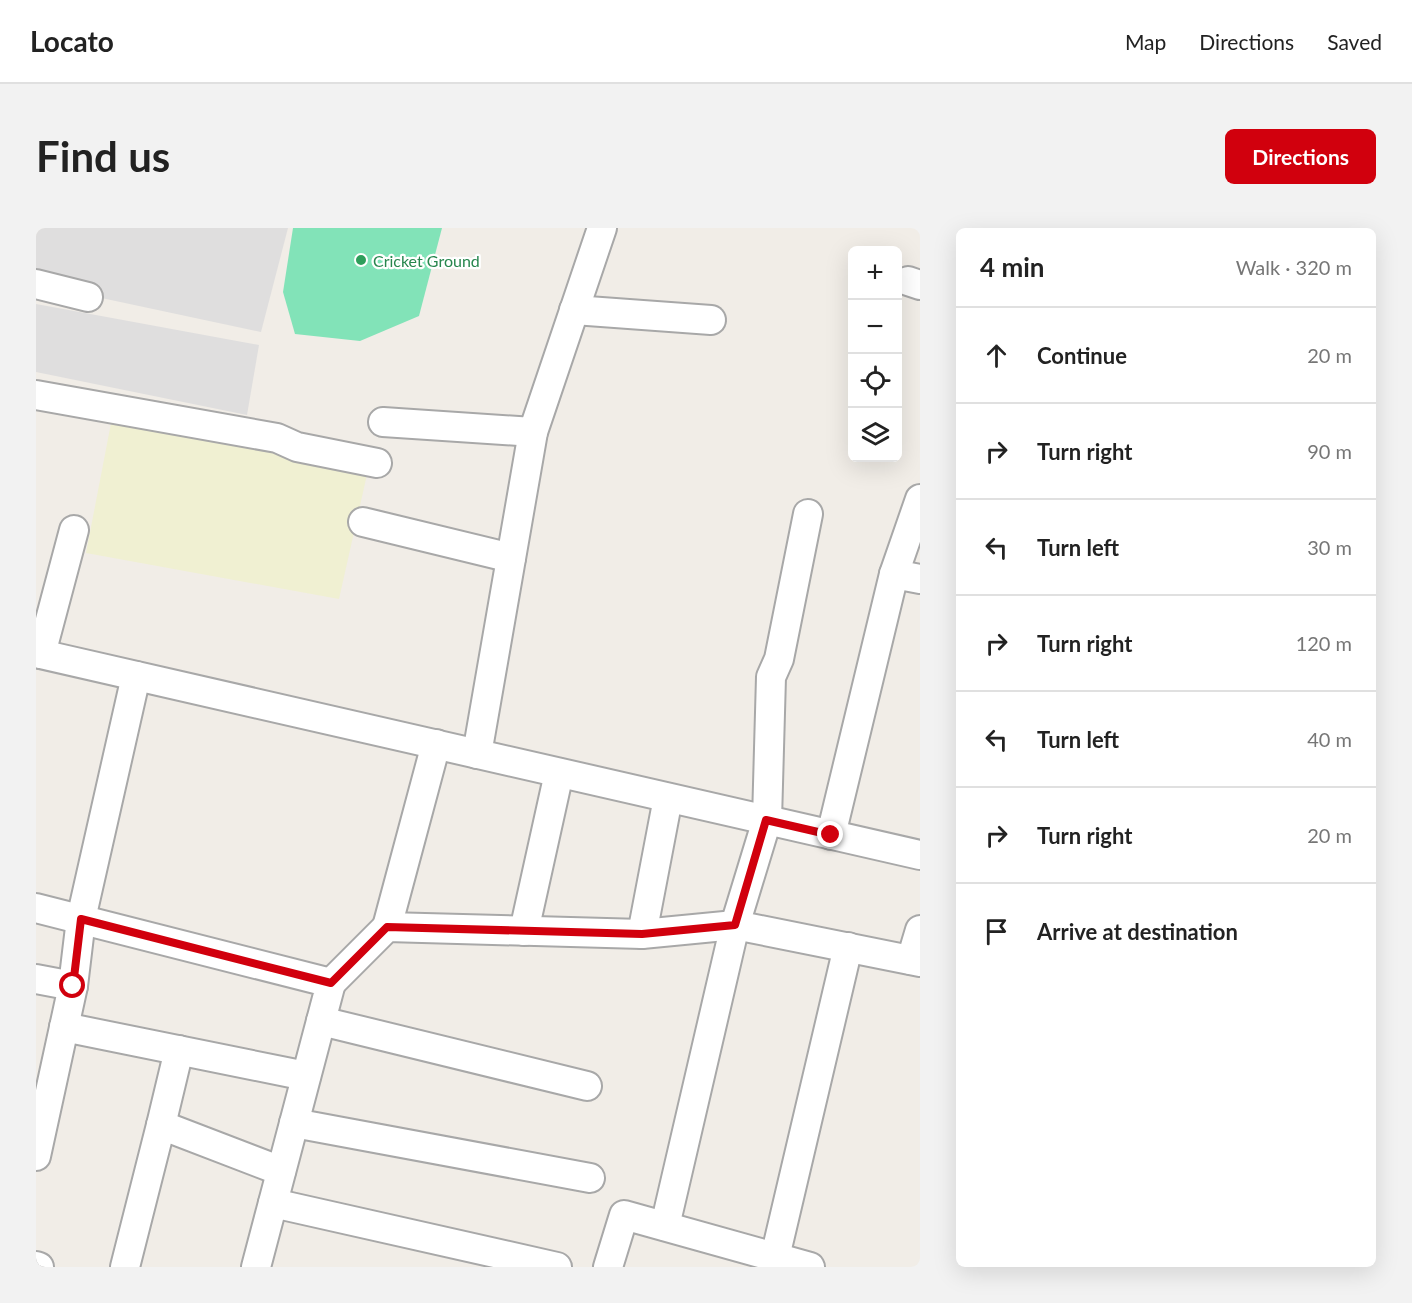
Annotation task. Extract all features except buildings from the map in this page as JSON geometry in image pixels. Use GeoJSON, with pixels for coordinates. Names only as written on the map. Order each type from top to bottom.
{"type":"FeatureCollection","features":[{"type":"Feature","properties":{"kind":"street"},"geometry":{"type":"LineString","coordinates":[[477,754],[533,432],[602,228]]}},
{"type":"Feature","properties":{"kind":"street"},"geometry":{"type":"LineString","coordinates":[[36,284],[88,297]]}},
{"type":"Feature","properties":{"kind":"street"},"geometry":{"type":"LineString","coordinates":[[574,310],[711,320]]}},
{"type":"Feature","properties":{"kind":"street"},"geometry":{"type":"LineString","coordinates":[[36,395],[277,438],[297,447],[377,463]]}},
{"type":"Feature","properties":{"kind":"street"},"geometry":{"type":"LineString","coordinates":[[383,422],[533,432]]}},
{"type":"Feature","properties":{"kind":"street"},"geometry":{"type":"LineString","coordinates":[[831,835],[907,576],[920,500]]}},
{"type":"Feature","properties":{"kind":"street"},"geometry":{"type":"LineString","coordinates":[[665,1226],[735,925],[766,820],[771,677],[779,659],[808,514]]}},
{"type":"Feature","properties":{"kind":"street"},"geometry":{"type":"LineString","coordinates":[[363,522],[511,558]]}},
{"type":"Feature","properties":{"kind":"street"},"geometry":{"type":"LineString","coordinates":[[74,530],[38,653],[920,855]]}},
{"type":"Feature","properties":{"kind":"street"},"geometry":{"type":"LineString","coordinates":[[36,1156],[53,1055],[73,986],[81,919],[136,676]]}},
{"type":"Feature","properties":{"kind":"street"},"geometry":{"type":"LineString","coordinates":[[256,1267],[331,983],[387,927],[436,744]]}},
{"type":"Feature","properties":{"kind":"street"},"geometry":{"type":"LineString","coordinates":[[524,931],[560,773]]}},
{"type":"Feature","properties":{"kind":"street"},"geometry":{"type":"LineString","coordinates":[[642,934],[668,798]]}},
{"type":"Feature","properties":{"kind":"street"},"geometry":{"type":"LineString","coordinates":[[36,908],[331,983]]}},
{"type":"Feature","properties":{"kind":"street"},"geometry":{"type":"LineString","coordinates":[[387,927],[642,934],[735,925],[915,961],[920,930]]}},
{"type":"Feature","properties":{"kind":"street"},"geometry":{"type":"LineString","coordinates":[[775,1257],[848,947]]}},
{"type":"Feature","properties":{"kind":"street"},"geometry":{"type":"LineString","coordinates":[[36,979],[73,986]]}},
{"type":"Feature","properties":{"kind":"street"},"geometry":{"type":"LineString","coordinates":[[321,1021],[587,1086]]}},
{"type":"Feature","properties":{"kind":"street"},"geometry":{"type":"LineString","coordinates":[[53,1055],[107,1036],[306,1076]]}},
{"type":"Feature","properties":{"kind":"street"},"geometry":{"type":"LineString","coordinates":[[125,1267],[179,1050]]}},
{"type":"Feature","properties":{"kind":"street"},"geometry":{"type":"LineString","coordinates":[[294,1123],[590,1178]]}},
{"type":"Feature","properties":{"kind":"street"},"geometry":{"type":"LineString","coordinates":[[161,1125],[281,1171]]}},
{"type":"Feature","properties":{"kind":"street"},"geometry":{"type":"LineString","coordinates":[[273,1203],[557,1267]]}},
{"type":"Feature","properties":{"kind":"street"},"geometry":{"type":"LineString","coordinates":[[608,1267],[624,1215],[810,1267]]}},
{"type":"Feature","properties":{"kind":"shaded area"},"geometry":{"type":"Polygon","coordinates":[[[36,228],[288,228],[261,332],[36,284],[36,228]]]}},
{"type":"Feature","properties":{"kind":"shaded area"},"geometry":{"type":"Polygon","coordinates":[[[36,304],[259,345],[247,415],[36,372],[36,304]]]}},
{"type":"Feature","properties":{"kind":"green space","name":"Cricket Ground"},"geometry":{"type":"Polygon","coordinates":[[[293,228],[442,228],[419,316],[360,341],[295,334],[283,292],[293,228]]]}},
{"type":"Feature","properties":{"kind":"green space"},"geometry":{"type":"Polygon","coordinates":[[[112,418],[368,470],[339,599],[86,553],[112,418]]]}},
{"type":"Feature","properties":{"kind":"place","name":"Cricket Ground"},"geometry":{"type":"Point","coordinates":[361,260]}},
{"type":"Feature","properties":{"kind":"route"},"geometry":{"type":"LineString","coordinates":[[73,986],[81,919],[331,983],[387,927],[642,934],[735,925],[766,820],[831,835]]}}]}
